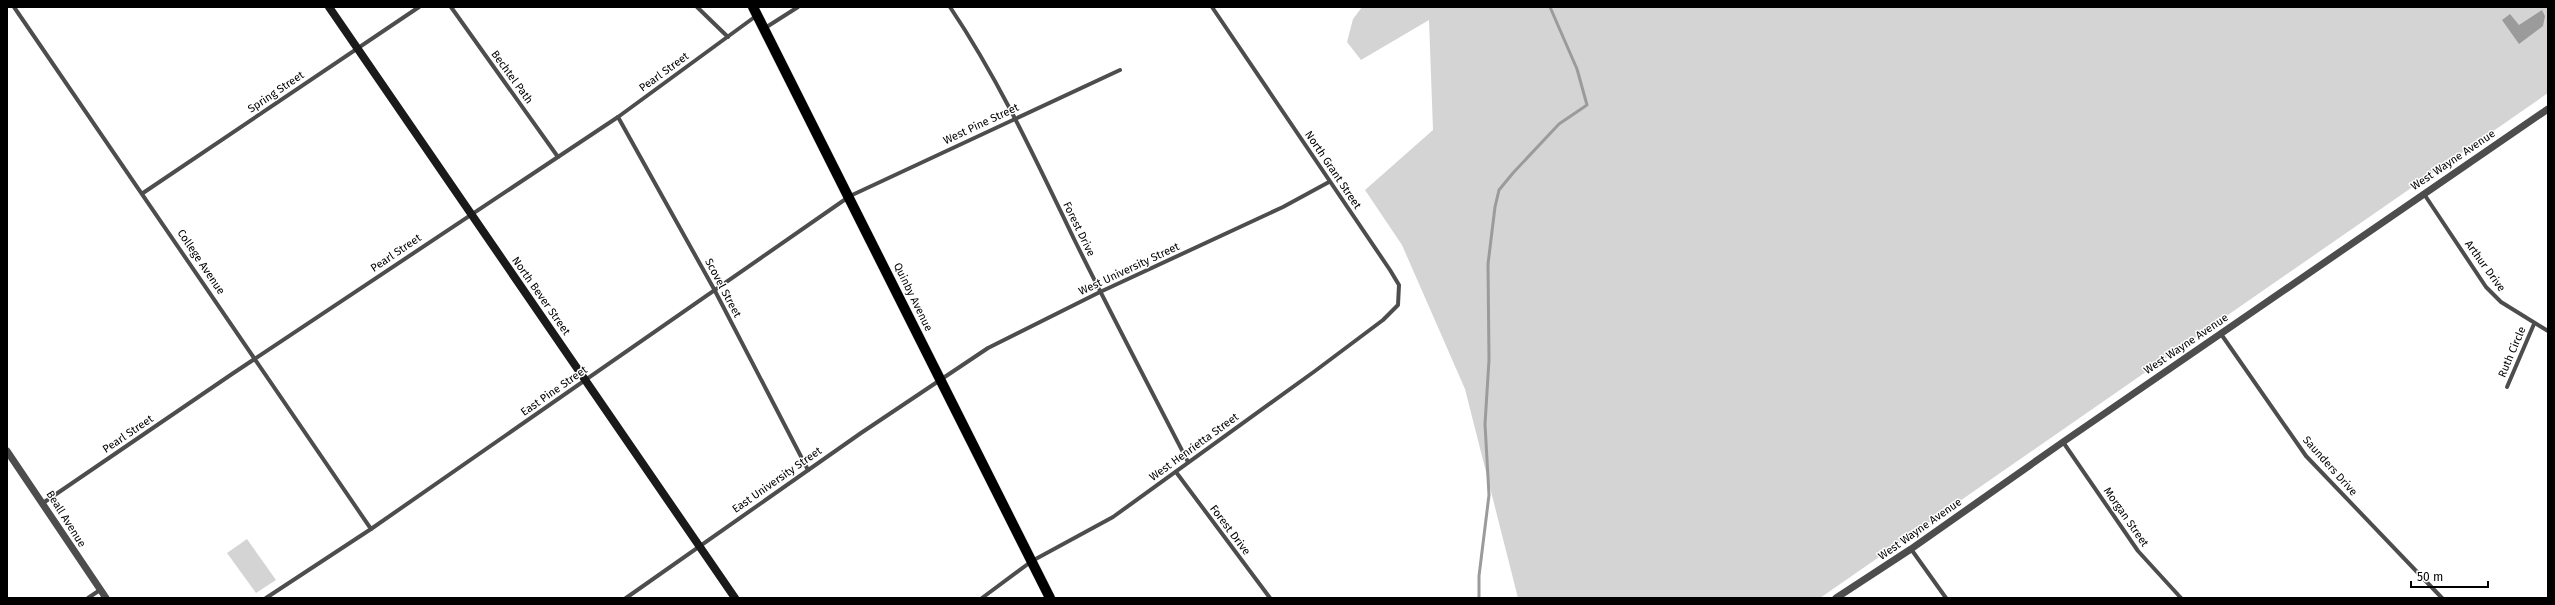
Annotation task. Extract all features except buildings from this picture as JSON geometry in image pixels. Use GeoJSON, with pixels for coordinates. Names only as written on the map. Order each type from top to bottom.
{"type":"FeatureCollection","features":[{"type":"Feature","properties":{"kind":"main road","name":"North Bever Street"},"geometry":{"type":"LineString","coordinates":[[329,7],[735,598]]}},
{"type":"Feature","properties":{"kind":"main road","name":"Quinby Avenue"},"geometry":{"type":"LineString","coordinates":[[756,11],[850,196],[940,380],[1050,598]]}},
{"type":"Feature","properties":{"kind":"street","name":"College Avenue"},"geometry":{"type":"LineString","coordinates":[[14,7],[143,193],[371,529]]}},
{"type":"Feature","properties":{"kind":"street","name":"Spring Street"},"geometry":{"type":"LineString","coordinates":[[143,193],[419,7]]}},
{"type":"Feature","properties":{"kind":"street","name":"Bechtel Path"},"geometry":{"type":"LineString","coordinates":[[451,7],[558,157]]}},
{"type":"Feature","properties":{"kind":"street"},"geometry":{"type":"LineString","coordinates":[[697,7],[728,37]]}},
{"type":"Feature","properties":{"kind":"street"},"geometry":{"type":"LineString","coordinates":[[764,28],[798,7]]}},
{"type":"Feature","properties":{"kind":"street","name":"Forest Drive"},"geometry":{"type":"LineString","coordinates":[[950,7],[971,38],[1015,118],[1100,292],[1188,462]]}},
{"type":"Feature","properties":{"kind":"street","name":"North Grant Street"},"geometry":{"type":"LineString","coordinates":[[1212,7],[1399,285],[1400,297],[1395,311],[1360,337]]}},
{"type":"Feature","properties":{"kind":"street","name":"Pearl Street"},"geometry":{"type":"LineString","coordinates":[[43,503],[618,117],[728,37],[756,11]]}},
{"type":"Feature","properties":{"kind":"street","name":"West Pine Street"},"geometry":{"type":"LineString","coordinates":[[850,196],[1120,70]]}},
{"type":"Feature","properties":{"kind":"street","name":"West Wayne Avenue"},"geometry":{"type":"LineString","coordinates":[[1836,598],[1911,549],[2063,442],[2548,108]]}},
{"type":"Feature","properties":{"kind":"street","name":"Scovel Street"},"geometry":{"type":"LineString","coordinates":[[618,117],[714,289],[808,470]]}},
{"type":"Feature","properties":{"kind":"street","name":"West University Street"},"geometry":{"type":"LineString","coordinates":[[940,380],[988,348],[1100,292],[1283,207],[1329,182]]}},
{"type":"Feature","properties":{"kind":"street","name":"Arthur Drive"},"geometry":{"type":"LineString","coordinates":[[2424,194],[2486,287],[2501,302],[2534,324],[2548,331]]}},
{"type":"Feature","properties":{"kind":"street","name":"East Pine Street"},"geometry":{"type":"LineString","coordinates":[[266,598],[371,529],[714,289],[850,196]]}},
{"type":"Feature","properties":{"kind":"street","name":"Ruth Circle"},"geometry":{"type":"LineString","coordinates":[[2507,387],[2534,324]]}},
{"type":"Feature","properties":{"kind":"street","name":"Saunders Drive"},"geometry":{"type":"LineString","coordinates":[[2221,334],[2306,456],[2442,598]]}},
{"type":"Feature","properties":{"kind":"street","name":"West Henrietta Street"},"geometry":{"type":"LineString","coordinates":[[982,598],[1032,561],[1113,517],[1360,337]]}},
{"type":"Feature","properties":{"kind":"street","name":"East University Street"},"geometry":{"type":"LineString","coordinates":[[626,598],[808,470],[940,380]]}},
{"type":"Feature","properties":{"kind":"street","name":"Morgan Street"},"geometry":{"type":"LineString","coordinates":[[2063,442],[2138,551],[2181,598]]}},
{"type":"Feature","properties":{"kind":"street","name":"Beall Avenue"},"geometry":{"type":"LineString","coordinates":[[7,451],[43,503],[75,555],[106,598]]}},
{"type":"Feature","properties":{"kind":"street","name":"Forest Drive"},"geometry":{"type":"LineString","coordinates":[[1176,472],[1270,598]]}},
{"type":"Feature","properties":{"kind":"street"},"geometry":{"type":"LineString","coordinates":[[1911,549],[1946,598]]}},
{"type":"Feature","properties":{"kind":"street"},"geometry":{"type":"LineString","coordinates":[[88,598],[100,590]]}},
{"type":"Feature","properties":{"kind":"shaded area"},"geometry":{"type":"Polygon","coordinates":[[[1362,7],[2548,7],[2548,93],[1820,598],[1518,598],[1465,389],[1402,245],[1365,190],[1433,130],[1429,20],[1361,60],[1347,42],[1353,19],[1362,7]]]}},
{"type":"Feature","properties":{"kind":"shaded area"},"geometry":{"type":"Polygon","coordinates":[[[2542,10],[2545,16],[2543,26],[2519,44],[2502,20],[2510,14],[2519,25],[2542,10]]]}},
{"type":"Feature","properties":{"kind":"shaded area"},"geometry":{"type":"Polygon","coordinates":[[[247,539],[276,580],[256,593],[227,553],[247,539]]]}},
{"type":"Feature","properties":{"kind":"waterway"},"geometry":{"type":"LineString","coordinates":[[1479,598],[1479,576],[1489,495],[1485,424],[1489,360],[1488,264],[1495,207],[1499,190],[1513,173],[1559,124],[1587,105],[1577,69],[1550,7]]}}]}
